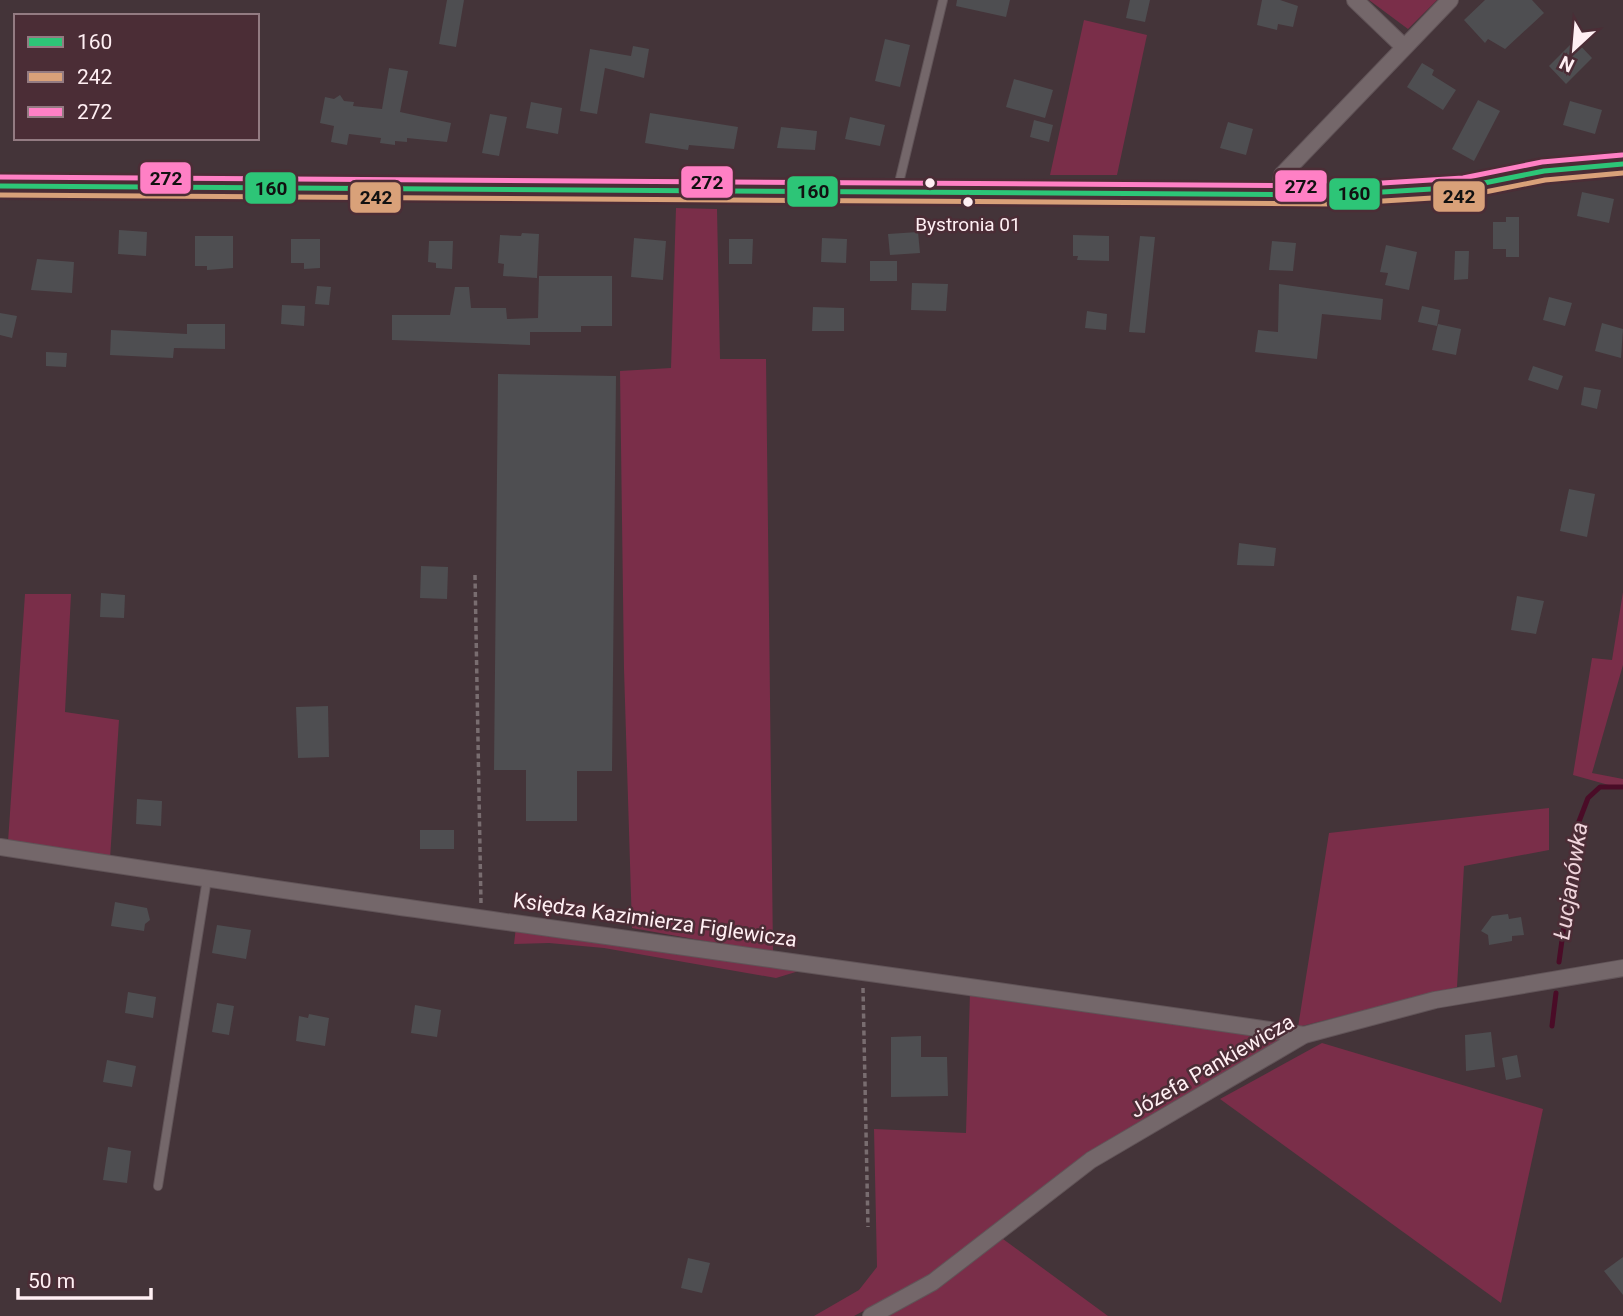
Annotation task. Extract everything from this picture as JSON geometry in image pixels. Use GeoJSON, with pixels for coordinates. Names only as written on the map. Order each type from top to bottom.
{"type":"FeatureCollection","features":[{"type":"Feature","properties":{"kind":"street"},"geometry":{"type":"LineString","coordinates":[[1355,0],[1404,47]]}},
{"type":"Feature","properties":{"kind":"street"},"geometry":{"type":"LineString","coordinates":[[1280,194],[1282,175],[1450,0]]}},
{"type":"Feature","properties":{"kind":"street"},"geometry":{"type":"LineString","coordinates":[[0,186],[896,194],[1373,194],[1451,188],[1544,171],[1623,164]]}},
{"type":"Feature","properties":{"kind":"street","name":"Księdza Kazimierza Figlewicza"},"geometry":{"type":"LineString","coordinates":[[0,847],[207,879],[1304,1035]]}},
{"type":"Feature","properties":{"kind":"street","name":"Józefa Pankiewicza"},"geometry":{"type":"LineString","coordinates":[[871,1316],[933,1282],[1091,1160],[1304,1035],[1355,1019],[1436,1000],[1623,968]]}},
{"type":"Feature","properties":{"kind":"lane"},"geometry":{"type":"LineString","coordinates":[[896,194],[943,0]]}},
{"type":"Feature","properties":{"kind":"lane"},"geometry":{"type":"LineString","coordinates":[[158,1186],[207,879]]}},
{"type":"Feature","properties":{"kind":"path"},"geometry":{"type":"LineString","coordinates":[[475,575],[481,917]]}},
{"type":"Feature","properties":{"kind":"path"},"geometry":{"type":"LineString","coordinates":[[863,971],[868,1227]]}},
{"type":"Feature","properties":{"kind":"shaded area"},"geometry":{"type":"Polygon","coordinates":[[[1369,0],[1437,0],[1408,29],[1369,0]]]}},
{"type":"Feature","properties":{"kind":"shaded area"},"geometry":{"type":"Polygon","coordinates":[[[1084,20],[1147,35],[1117,175],[1050,175],[1084,20]]]}},
{"type":"Feature","properties":{"kind":"shaded area"},"geometry":{"type":"Polygon","coordinates":[[[676,208],[717,209],[720,359],[766,359],[773,953],[632,928],[624,669],[620,371],[671,368],[676,208]]]}},
{"type":"Feature","properties":{"kind":"shaded area"},"geometry":{"type":"Polygon","coordinates":[[[1623,592],[1623,665],[1592,773],[1623,779],[1623,789],[1573,775],[1592,658],[1612,660],[1623,592]]]}},
{"type":"Feature","properties":{"kind":"shaded area"},"geometry":{"type":"Polygon","coordinates":[[[25,594],[71,594],[65,712],[119,720],[110,859],[8,842],[25,594]]]}},
{"type":"Feature","properties":{"kind":"shaded area"},"geometry":{"type":"Polygon","coordinates":[[[1549,808],[1549,850],[1464,866],[1457,987],[1298,1027],[1329,833],[1549,808]]]}},
{"type":"Feature","properties":{"kind":"shaded area"},"geometry":{"type":"Polygon","coordinates":[[[516,927],[812,967],[776,978],[604,948],[549,943],[514,944],[516,927]]]}},
{"type":"Feature","properties":{"kind":"shaded area"},"geometry":{"type":"Polygon","coordinates":[[[970,992],[1287,1037],[928,1277],[854,1316],[814,1316],[859,1290],[877,1267],[874,1129],[966,1133],[970,992]]]}},
{"type":"Feature","properties":{"kind":"shaded area"},"geometry":{"type":"Polygon","coordinates":[[[1322,1043],[1543,1109],[1501,1303],[1220,1099],[1322,1043]]]}},
{"type":"Feature","properties":{"kind":"shaded area"},"geometry":{"type":"Polygon","coordinates":[[[1003,1239],[1108,1316],[881,1316],[935,1286],[1003,1239]]]}},
{"type":"Feature","properties":{"kind":"building"},"geometry":{"type":"Polygon","coordinates":[[[447,0],[464,0],[456,47],[439,44],[447,0]]]}},
{"type":"Feature","properties":{"kind":"building"},"geometry":{"type":"Polygon","coordinates":[[[957,0],[1010,0],[1006,17],[956,6],[957,0]]]}},
{"type":"Feature","properties":{"kind":"building"},"geometry":{"type":"Polygon","coordinates":[[[1130,0],[1150,0],[1145,22],[1126,18],[1130,0]]]}},
{"type":"Feature","properties":{"kind":"building"},"geometry":{"type":"Polygon","coordinates":[[[1262,0],[1280,0],[1298,6],[1293,27],[1278,24],[1277,30],[1257,25],[1262,0]]]}},
{"type":"Feature","properties":{"kind":"building"},"geometry":{"type":"Polygon","coordinates":[[[1485,0],[1532,0],[1544,13],[1505,49],[1488,39],[1485,43],[1464,20],[1485,0]]]}},
{"type":"Feature","properties":{"kind":"building"},"geometry":{"type":"Polygon","coordinates":[[[885,39],[910,45],[900,87],[875,81],[885,39]]]}},
{"type":"Feature","properties":{"kind":"building"},"geometry":{"type":"Polygon","coordinates":[[[1575,40],[1592,58],[1566,84],[1549,66],[1575,40]]]}},
{"type":"Feature","properties":{"kind":"building"},"geometry":{"type":"Polygon","coordinates":[[[633,46],[649,49],[644,78],[605,68],[597,114],[580,111],[590,49],[631,56],[633,46]]]}},
{"type":"Feature","properties":{"kind":"building"},"geometry":{"type":"Polygon","coordinates":[[[1422,63],[1434,70],[1432,75],[1456,90],[1443,110],[1407,87],[1422,63]]]}},
{"type":"Feature","properties":{"kind":"building"},"geometry":{"type":"Polygon","coordinates":[[[389,68],[408,71],[400,112],[451,123],[447,142],[407,138],[407,142],[395,141],[395,145],[380,143],[381,138],[349,134],[347,145],[331,142],[334,126],[320,123],[325,97],[334,99],[340,95],[344,101],[354,102],[353,106],[382,109],[389,68]]]}},
{"type":"Feature","properties":{"kind":"building"},"geometry":{"type":"Polygon","coordinates":[[[1014,79],[1053,90],[1045,118],[1006,107],[1014,79]]]}},
{"type":"Feature","properties":{"kind":"building"},"geometry":{"type":"Polygon","coordinates":[[[1478,100],[1500,111],[1474,161],[1452,149],[1478,100]]]}},
{"type":"Feature","properties":{"kind":"building"},"geometry":{"type":"Polygon","coordinates":[[[1570,101],[1602,110],[1595,134],[1563,125],[1570,101]]]}},
{"type":"Feature","properties":{"kind":"building"},"geometry":{"type":"Polygon","coordinates":[[[531,102],[562,108],[558,134],[526,128],[531,102]]]}},
{"type":"Feature","properties":{"kind":"building"},"geometry":{"type":"Polygon","coordinates":[[[650,113],[738,127],[734,149],[689,145],[688,150],[645,143],[650,113]]]}},
{"type":"Feature","properties":{"kind":"building"},"geometry":{"type":"Polygon","coordinates":[[[490,114],[507,117],[499,156],[482,153],[490,114]]]}},
{"type":"Feature","properties":{"kind":"building"},"geometry":{"type":"Polygon","coordinates":[[[850,117],[885,125],[880,146],[845,139],[850,117]]]}},
{"type":"Feature","properties":{"kind":"building"},"geometry":{"type":"Polygon","coordinates":[[[1034,120],[1053,125],[1049,142],[1030,137],[1034,120]]]}},
{"type":"Feature","properties":{"kind":"building"},"geometry":{"type":"Polygon","coordinates":[[[1228,122],[1253,129],[1246,155],[1220,148],[1228,122]]]}},
{"type":"Feature","properties":{"kind":"building"},"geometry":{"type":"Polygon","coordinates":[[[781,127],[817,131],[815,150],[777,148],[781,127]]]}},
{"type":"Feature","properties":{"kind":"building"},"geometry":{"type":"Polygon","coordinates":[[[1582,192],[1614,199],[1609,223],[1577,216],[1582,192]]]}},
{"type":"Feature","properties":{"kind":"building"},"geometry":{"type":"Polygon","coordinates":[[[1506,217],[1519,217],[1519,257],[1506,257],[1506,249],[1493,249],[1493,222],[1506,222],[1506,217]]]}},
{"type":"Feature","properties":{"kind":"building"},"geometry":{"type":"Polygon","coordinates":[[[119,230],[147,232],[146,256],[118,254],[119,230]]]}},
{"type":"Feature","properties":{"kind":"building"},"geometry":{"type":"Polygon","coordinates":[[[918,232],[920,253],[890,255],[888,234],[918,232]]]}},
{"type":"Feature","properties":{"kind":"building"},"geometry":{"type":"Polygon","coordinates":[[[522,233],[539,234],[537,278],[503,276],[504,264],[498,263],[500,235],[521,236],[522,233]]]}},
{"type":"Feature","properties":{"kind":"building"},"geometry":{"type":"Polygon","coordinates":[[[1073,235],[1109,236],[1109,261],[1077,260],[1078,256],[1073,256],[1073,235]]]}},
{"type":"Feature","properties":{"kind":"building"},"geometry":{"type":"Polygon","coordinates":[[[195,236],[233,236],[233,268],[207,270],[207,266],[195,266],[195,236]]]}},
{"type":"Feature","properties":{"kind":"building"},"geometry":{"type":"Polygon","coordinates":[[[1140,236],[1155,237],[1145,333],[1129,332],[1140,236]]]}},
{"type":"Feature","properties":{"kind":"building"},"geometry":{"type":"Polygon","coordinates":[[[634,238],[666,241],[663,280],[631,277],[634,238]]]}},
{"type":"Feature","properties":{"kind":"building"},"geometry":{"type":"Polygon","coordinates":[[[822,238],[847,239],[846,263],[821,262],[822,238]]]}},
{"type":"Feature","properties":{"kind":"building"},"geometry":{"type":"Polygon","coordinates":[[[291,239],[320,239],[320,268],[304,269],[304,263],[291,263],[291,239]]]}},
{"type":"Feature","properties":{"kind":"building"},"geometry":{"type":"Polygon","coordinates":[[[729,239],[753,239],[752,264],[729,264],[729,239]]]}},
{"type":"Feature","properties":{"kind":"building"},"geometry":{"type":"Polygon","coordinates":[[[429,241],[453,241],[452,269],[436,268],[436,263],[428,262],[429,241]]]}},
{"type":"Feature","properties":{"kind":"building"},"geometry":{"type":"Polygon","coordinates":[[[1272,241],[1296,243],[1293,271],[1269,270],[1272,241]]]}},
{"type":"Feature","properties":{"kind":"building"},"geometry":{"type":"Polygon","coordinates":[[[1386,245],[1417,252],[1409,290],[1385,285],[1388,273],[1380,272],[1386,245]]]}},
{"type":"Feature","properties":{"kind":"building"},"geometry":{"type":"Polygon","coordinates":[[[1455,251],[1469,251],[1468,279],[1454,280],[1455,251]]]}},
{"type":"Feature","properties":{"kind":"building"},"geometry":{"type":"Polygon","coordinates":[[[37,259],[74,262],[72,293],[31,290],[37,259]]]}},
{"type":"Feature","properties":{"kind":"building"},"geometry":{"type":"Polygon","coordinates":[[[870,261],[897,261],[897,281],[870,281],[870,261]]]}},
{"type":"Feature","properties":{"kind":"building"},"geometry":{"type":"Polygon","coordinates":[[[539,276],[612,276],[612,326],[581,326],[581,332],[530,332],[530,345],[392,340],[392,315],[450,315],[455,287],[469,287],[471,308],[506,308],[507,319],[538,318],[539,276]]]}},
{"type":"Feature","properties":{"kind":"building"},"geometry":{"type":"Polygon","coordinates":[[[912,283],[948,284],[946,311],[911,310],[912,283]]]}},
{"type":"Feature","properties":{"kind":"building"},"geometry":{"type":"Polygon","coordinates":[[[1279,284],[1383,299],[1381,320],[1322,314],[1317,359],[1255,352],[1258,330],[1278,332],[1279,284]]]}},
{"type":"Feature","properties":{"kind":"building"},"geometry":{"type":"Polygon","coordinates":[[[317,286],[331,287],[329,305],[315,304],[317,286]]]}},
{"type":"Feature","properties":{"kind":"building"},"geometry":{"type":"Polygon","coordinates":[[[1549,297],[1572,303],[1565,326],[1543,320],[1549,297]]]}},
{"type":"Feature","properties":{"kind":"building"},"geometry":{"type":"Polygon","coordinates":[[[282,305],[305,306],[304,326],[281,324],[282,305]]]}},
{"type":"Feature","properties":{"kind":"building"},"geometry":{"type":"Polygon","coordinates":[[[1422,306],[1440,310],[1437,326],[1418,322],[1422,306]]]}},
{"type":"Feature","properties":{"kind":"building"},"geometry":{"type":"Polygon","coordinates":[[[813,307],[844,308],[844,331],[812,331],[813,307]]]}},
{"type":"Feature","properties":{"kind":"building"},"geometry":{"type":"Polygon","coordinates":[[[1087,311],[1107,314],[1106,330],[1085,328],[1087,311]]]}},
{"type":"Feature","properties":{"kind":"building"},"geometry":{"type":"Polygon","coordinates":[[[0,313],[17,316],[12,338],[0,335],[0,313]]]}},
{"type":"Feature","properties":{"kind":"building"},"geometry":{"type":"Polygon","coordinates":[[[1602,323],[1623,329],[1621,358],[1595,351],[1602,323]]]}},
{"type":"Feature","properties":{"kind":"building"},"geometry":{"type":"Polygon","coordinates":[[[187,324],[225,324],[225,349],[174,348],[173,358],[110,355],[111,330],[187,334],[187,324]]]}},
{"type":"Feature","properties":{"kind":"building"},"geometry":{"type":"Polygon","coordinates":[[[1438,324],[1461,329],[1456,355],[1432,350],[1438,324]]]}},
{"type":"Feature","properties":{"kind":"building"},"geometry":{"type":"Polygon","coordinates":[[[46,352],[67,353],[66,367],[46,366],[46,352]]]}},
{"type":"Feature","properties":{"kind":"building"},"geometry":{"type":"Polygon","coordinates":[[[1533,366],[1563,376],[1558,390],[1528,380],[1533,366]]]}},
{"type":"Feature","properties":{"kind":"building"},"geometry":{"type":"Polygon","coordinates":[[[498,374],[616,376],[612,771],[577,771],[577,821],[526,821],[526,770],[494,770],[498,374]]]}},
{"type":"Feature","properties":{"kind":"building"},"geometry":{"type":"Polygon","coordinates":[[[1584,387],[1601,390],[1597,409],[1581,405],[1584,387]]]}},
{"type":"Feature","properties":{"kind":"building"},"geometry":{"type":"Polygon","coordinates":[[[1569,489],[1595,494],[1587,537],[1560,531],[1569,489]]]}},
{"type":"Feature","properties":{"kind":"building"},"geometry":{"type":"Polygon","coordinates":[[[1239,543],[1276,548],[1274,566],[1237,565],[1239,543]]]}},
{"type":"Feature","properties":{"kind":"building"},"geometry":{"type":"Polygon","coordinates":[[[421,566],[448,567],[447,599],[420,598],[421,566]]]}},
{"type":"Feature","properties":{"kind":"building"},"geometry":{"type":"Polygon","coordinates":[[[101,593],[125,595],[124,618],[100,617],[101,593]]]}},
{"type":"Feature","properties":{"kind":"building"},"geometry":{"type":"Polygon","coordinates":[[[1517,596],[1544,601],[1536,634],[1511,630],[1517,596]]]}},
{"type":"Feature","properties":{"kind":"building"},"geometry":{"type":"Polygon","coordinates":[[[328,706],[329,757],[298,758],[296,707],[328,706]]]}},
{"type":"Feature","properties":{"kind":"building"},"geometry":{"type":"Polygon","coordinates":[[[137,799],[162,801],[161,826],[136,824],[137,799]]]}},
{"type":"Feature","properties":{"kind":"building"},"geometry":{"type":"Polygon","coordinates":[[[420,830],[454,830],[454,849],[420,849],[420,830]]]}},
{"type":"Feature","properties":{"kind":"building"},"geometry":{"type":"Polygon","coordinates":[[[115,902],[147,908],[150,920],[145,924],[144,931],[111,926],[115,902]]]}},
{"type":"Feature","properties":{"kind":"building"},"geometry":{"type":"Polygon","coordinates":[[[1508,914],[1509,919],[1521,917],[1524,935],[1512,936],[1512,941],[1489,945],[1488,935],[1481,931],[1492,916],[1508,914]]]}},
{"type":"Feature","properties":{"kind":"building"},"geometry":{"type":"Polygon","coordinates":[[[217,925],[251,930],[246,959],[212,953],[217,925]]]}},
{"type":"Feature","properties":{"kind":"building"},"geometry":{"type":"Polygon","coordinates":[[[128,992],[156,997],[153,1018],[125,1013],[128,992]]]}},
{"type":"Feature","properties":{"kind":"building"},"geometry":{"type":"Polygon","coordinates":[[[217,1003],[234,1006],[229,1035],[212,1032],[217,1003]]]}},
{"type":"Feature","properties":{"kind":"building"},"geometry":{"type":"Polygon","coordinates":[[[415,1005],[441,1010],[437,1037],[411,1033],[415,1005]]]}},
{"type":"Feature","properties":{"kind":"building"},"geometry":{"type":"Polygon","coordinates":[[[309,1014],[329,1018],[325,1046],[296,1041],[299,1016],[308,1018],[309,1014]]]}},
{"type":"Feature","properties":{"kind":"building"},"geometry":{"type":"Polygon","coordinates":[[[1491,1032],[1495,1067],[1466,1071],[1465,1035],[1491,1032]]]}},
{"type":"Feature","properties":{"kind":"building"},"geometry":{"type":"Polygon","coordinates":[[[921,1036],[921,1057],[947,1057],[948,1096],[891,1097],[891,1037],[921,1036]]]}},
{"type":"Feature","properties":{"kind":"building"},"geometry":{"type":"Polygon","coordinates":[[[1517,1055],[1521,1077],[1506,1080],[1502,1058],[1517,1055]]]}},
{"type":"Feature","properties":{"kind":"building"},"geometry":{"type":"Polygon","coordinates":[[[107,1060],[136,1066],[132,1087],[103,1082],[107,1060]]]}},
{"type":"Feature","properties":{"kind":"building"},"geometry":{"type":"Polygon","coordinates":[[[108,1147],[131,1151],[127,1183],[103,1180],[108,1147]]]}},
{"type":"Feature","properties":{"kind":"building"},"geometry":{"type":"Polygon","coordinates":[[[1623,1257],[1623,1295],[1604,1271],[1623,1257]]]}},
{"type":"Feature","properties":{"kind":"building"},"geometry":{"type":"Polygon","coordinates":[[[688,1258],[710,1263],[702,1293],[681,1288],[688,1258]]]}},
{"type":"Feature","properties":{"kind":"waterway","name":"Łucjanówka"},"geometry":{"type":"LineString","coordinates":[[1559,962],[1578,824],[1588,798],[1600,787],[1623,787]]}},
{"type":"Feature","properties":{"kind":"waterway","name":"Łucjanówka"},"geometry":{"type":"LineString","coordinates":[[1552,1026],[1556,993]]}},
{"type":"Feature","properties":{"kind":"transit line","name":"272"},"geometry":{"type":"LineString","coordinates":[[0,177],[1334,186],[1463,178],[1542,162],[1622,155]]}},
{"type":"Feature","properties":{"kind":"transit line","name":"160"},"geometry":{"type":"LineString","coordinates":[[0,186],[1334,195],[1464,187],[1544,171],[1623,164]]}},
{"type":"Feature","properties":{"kind":"transit line","name":"242"},"geometry":{"type":"LineString","coordinates":[[0,195],[1334,204],[1465,196],[1545,180],[1623,173]]}},
{"type":"Feature","properties":{"kind":"place","name":"Bystronia 01"},"geometry":{"type":"Point","coordinates":[968,202]}}]}
